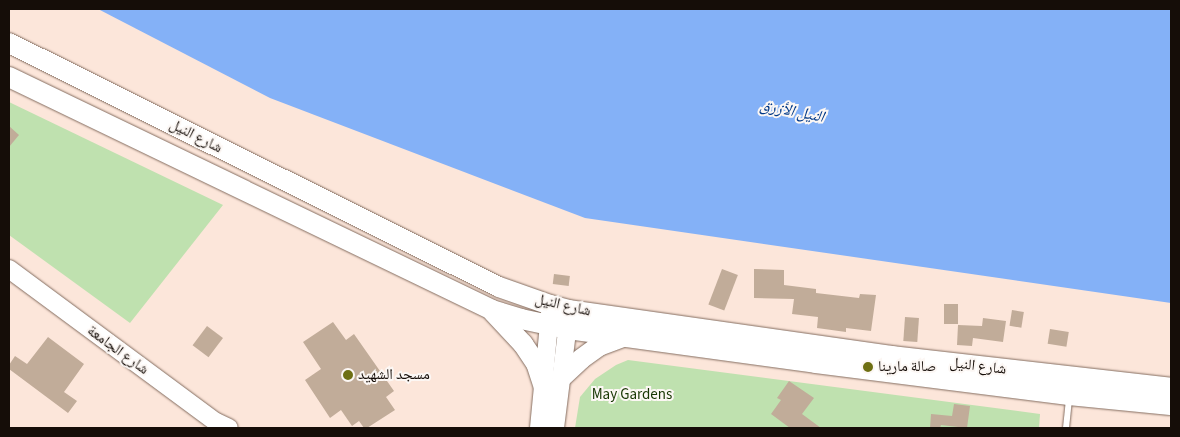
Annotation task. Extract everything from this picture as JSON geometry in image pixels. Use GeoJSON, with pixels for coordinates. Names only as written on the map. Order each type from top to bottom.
{"type":"FeatureCollection","features":[{"type":"Feature","properties":{"kind":"main road","name":"شارع النيل"},"geometry":{"type":"LineString","coordinates":[[9,43],[559,317],[624,336],[709,339]]}},
{"type":"Feature","properties":{"kind":"main road","name":"شارع النيل"},"geometry":{"type":"LineString","coordinates":[[9,77],[492,310],[559,317],[709,339],[1068,386],[1171,405]]}},
{"type":"Feature","properties":{"kind":"main road"},"geometry":{"type":"LineString","coordinates":[[356,245],[367,221]]}},
{"type":"Feature","properties":{"kind":"main road","name":"شارع الجامعة"},"geometry":{"type":"LineString","coordinates":[[9,269],[216,422],[229,428]]}},
{"type":"Feature","properties":{"kind":"main road"},"geometry":{"type":"LineString","coordinates":[[492,310],[523,344],[536,363],[544,387]]}},
{"type":"Feature","properties":{"kind":"main road"},"geometry":{"type":"LineString","coordinates":[[555,428],[562,378],[559,317]]}},
{"type":"Feature","properties":{"kind":"main road"},"geometry":{"type":"LineString","coordinates":[[539,428],[544,387],[559,317]]}},
{"type":"Feature","properties":{"kind":"main road"},"geometry":{"type":"LineString","coordinates":[[562,378],[581,359],[599,346],[624,336]]}},
{"type":"Feature","properties":{"kind":"main road","name":"شارع النيل"},"geometry":{"type":"LineString","coordinates":[[1068,386],[1171,388]]}},
{"type":"Feature","properties":{"kind":"lane"},"geometry":{"type":"LineString","coordinates":[[1066,428],[1068,386]]}},
{"type":"Feature","properties":{"kind":"green space"},"geometry":{"type":"Polygon","coordinates":[[[9,102],[223,205],[130,323],[9,235],[9,102]]]}},
{"type":"Feature","properties":{"kind":"green space","name":"May Gardens"},"geometry":{"type":"Polygon","coordinates":[[[628,360],[1040,414],[1039,428],[575,428],[580,397],[595,379],[616,365],[628,360]]]}},
{"type":"Feature","properties":{"kind":"water","name":"النيل الأزرق"},"geometry":{"type":"Polygon","coordinates":[[[98,9],[1171,9],[1171,303],[585,218],[270,98],[98,9]]]}},
{"type":"Feature","properties":{"kind":"building"},"geometry":{"type":"Polygon","coordinates":[[[9,126],[19,135],[9,147],[9,126]]]}},
{"type":"Feature","properties":{"kind":"building"},"geometry":{"type":"Polygon","coordinates":[[[722,269],[738,275],[724,311],[708,304],[722,269]]]}},
{"type":"Feature","properties":{"kind":"building"},"geometry":{"type":"Polygon","coordinates":[[[754,269],[784,270],[784,285],[816,289],[816,293],[859,298],[860,294],[876,295],[871,331],[846,328],[846,332],[817,328],[818,317],[792,314],[794,299],[754,298],[754,269]]]}},
{"type":"Feature","properties":{"kind":"building"},"geometry":{"type":"Polygon","coordinates":[[[554,274],[570,276],[569,286],[553,284],[554,274]]]}},
{"type":"Feature","properties":{"kind":"building"},"geometry":{"type":"Polygon","coordinates":[[[944,304],[958,304],[958,324],[944,324],[944,304]]]}},
{"type":"Feature","properties":{"kind":"building"},"geometry":{"type":"Polygon","coordinates":[[[1012,310],[1024,312],[1021,328],[1009,326],[1012,310]]]}},
{"type":"Feature","properties":{"kind":"building"},"geometry":{"type":"Polygon","coordinates":[[[905,317],[919,318],[917,342],[903,341],[905,317]]]}},
{"type":"Feature","properties":{"kind":"building"},"geometry":{"type":"Polygon","coordinates":[[[983,318],[1006,321],[1003,342],[973,338],[972,346],[957,345],[958,325],[982,326],[983,318]]]}},
{"type":"Feature","properties":{"kind":"building","name":"مسجد الشهيد"},"geometry":{"type":"Polygon","coordinates":[[[333,322],[346,340],[354,334],[394,391],[386,397],[395,410],[367,428],[364,428],[359,421],[352,426],[341,410],[330,418],[305,380],[321,369],[303,342],[333,322]]]}},
{"type":"Feature","properties":{"kind":"building"},"geometry":{"type":"Polygon","coordinates":[[[207,326],[223,338],[209,357],[193,345],[207,326]]]}},
{"type":"Feature","properties":{"kind":"building"},"geometry":{"type":"Polygon","coordinates":[[[1050,329],[1069,332],[1066,347],[1048,344],[1050,329]]]}},
{"type":"Feature","properties":{"kind":"building"},"geometry":{"type":"Polygon","coordinates":[[[48,337],[84,364],[64,392],[77,401],[68,413],[9,369],[9,365],[15,356],[27,364],[48,337]]]}},
{"type":"Feature","properties":{"kind":"building"},"geometry":{"type":"Polygon","coordinates":[[[789,381],[814,398],[802,414],[821,428],[790,428],[771,414],[781,400],[777,398],[789,381]]]}},
{"type":"Feature","properties":{"kind":"building"},"geometry":{"type":"Polygon","coordinates":[[[954,404],[970,406],[967,428],[941,425],[940,428],[930,428],[931,414],[952,416],[954,404]]]}},
{"type":"Feature","properties":{"kind":"place","name":"صالة مارينا"},"geometry":{"type":"Point","coordinates":[868,367]}},
{"type":"Feature","properties":{"kind":"place","name":"مسجد الشهيد"},"geometry":{"type":"Point","coordinates":[348,375]}}]}
